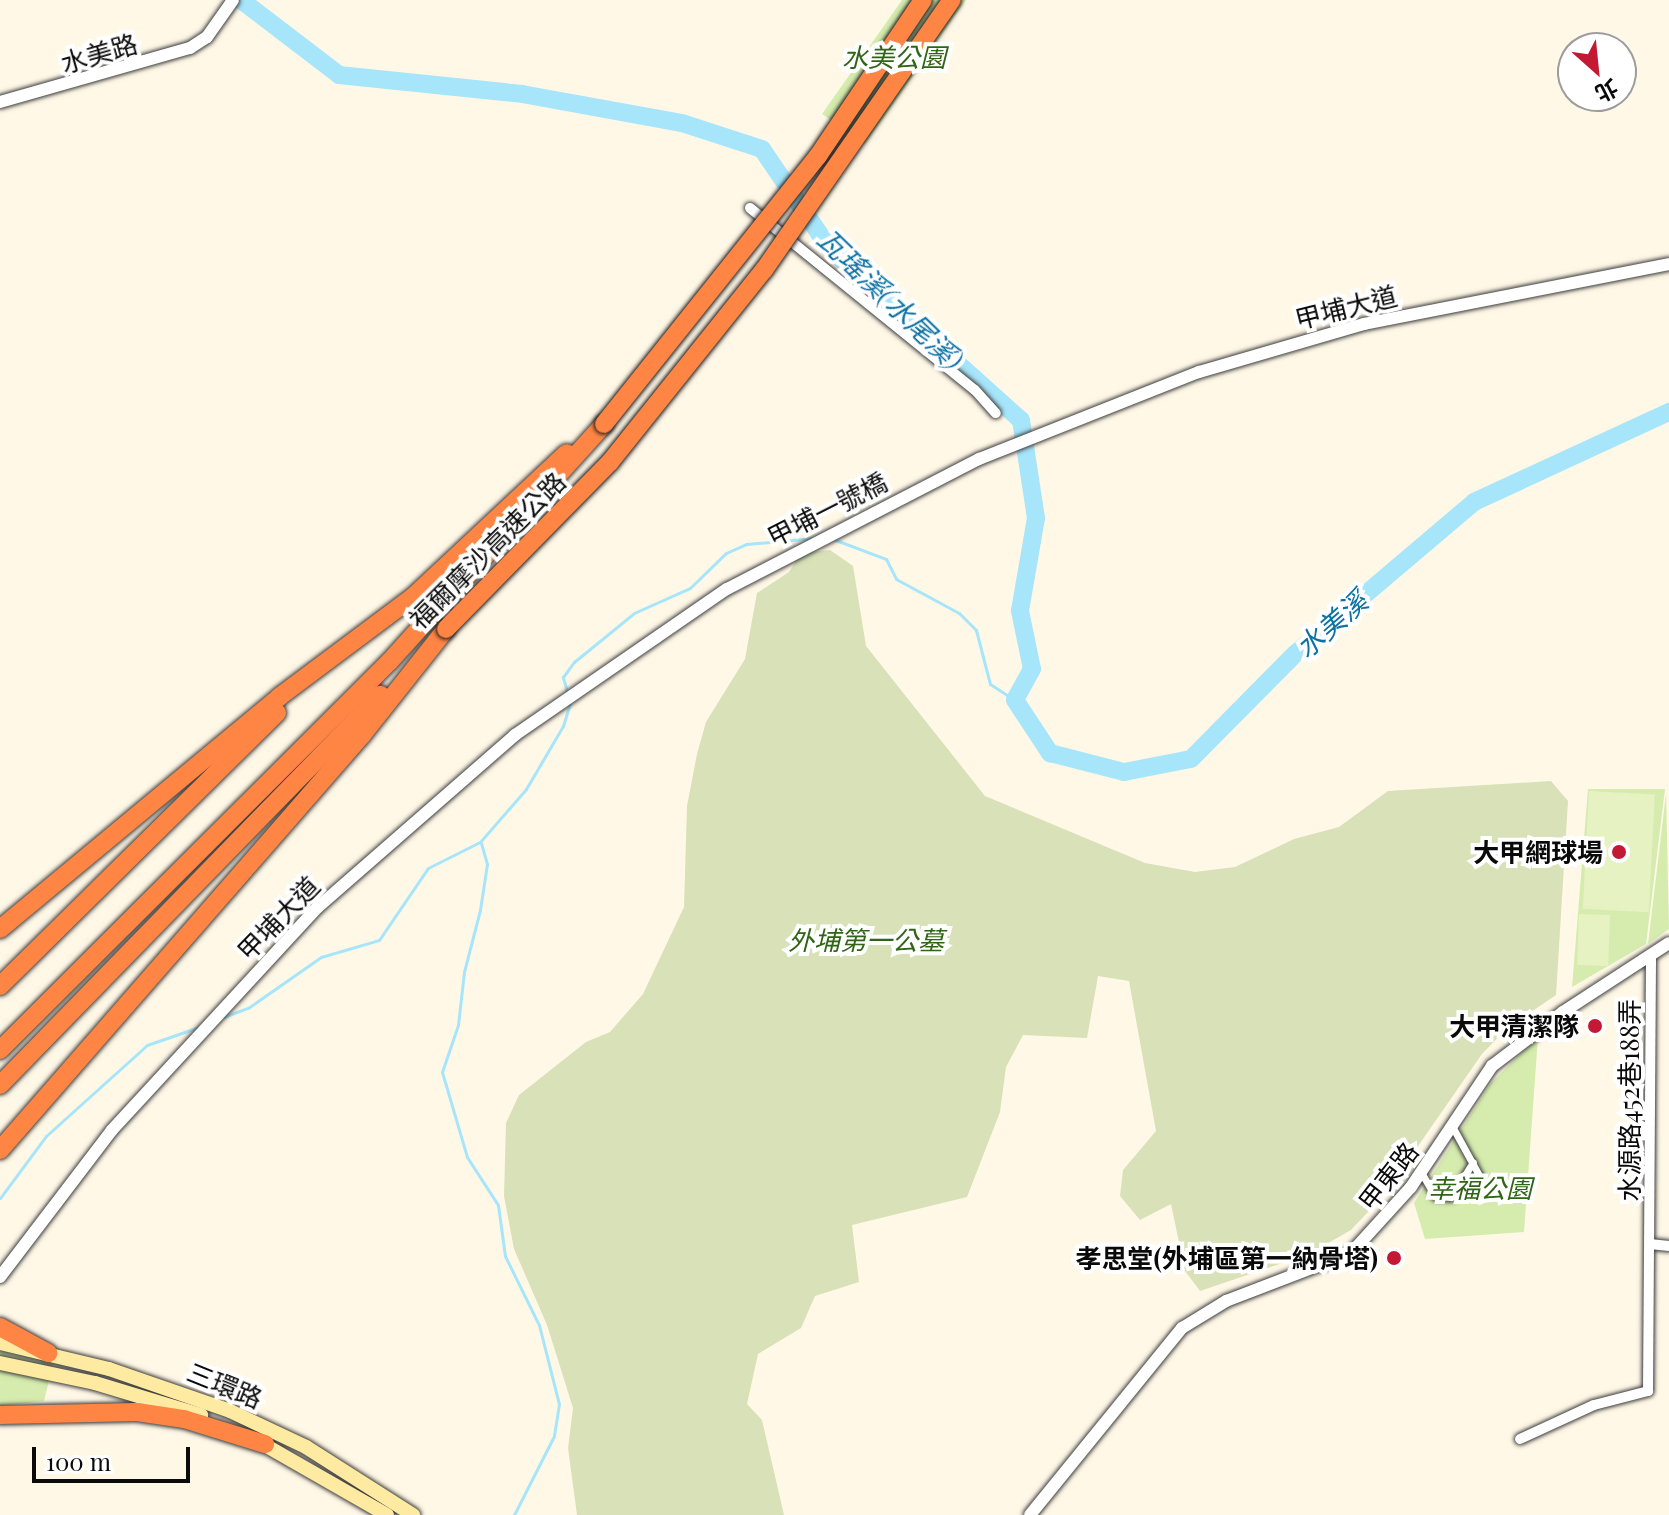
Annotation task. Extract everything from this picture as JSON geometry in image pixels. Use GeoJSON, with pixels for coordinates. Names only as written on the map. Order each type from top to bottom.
{"type":"FeatureCollection","features":[{"type":"Feature","properties":{"kind":"highway","name":"福爾摩沙高速公路"},"geometry":{"type":"LineString","coordinates":[[0,1050],[390,661],[604,424],[818,156],[923,0]]}},
{"type":"Feature","properties":{"kind":"highway","name":"福爾摩沙高速公路"},"geometry":{"type":"LineString","coordinates":[[0,1085],[620,450],[764,270],[952,0]]}},
{"type":"Feature","properties":{"kind":"highway"},"geometry":{"type":"LineString","coordinates":[[0,929],[338,651],[414,596],[604,424]]}},
{"type":"Feature","properties":{"kind":"highway"},"geometry":{"type":"LineString","coordinates":[[0,1150],[362,735],[446,629]]}},
{"type":"Feature","properties":{"kind":"highway"},"geometry":{"type":"LineString","coordinates":[[0,986],[338,651]]}},
{"type":"Feature","properties":{"kind":"highway"},"geometry":{"type":"LineString","coordinates":[[0,1160],[42,1101]]}},
{"type":"Feature","properties":{"kind":"highway"},"geometry":{"type":"LineString","coordinates":[[0,1327],[48,1353]]}},
{"type":"Feature","properties":{"kind":"highway"},"geometry":{"type":"LineString","coordinates":[[0,1415],[137,1412],[184,1419],[265,1444]]}},
{"type":"Feature","properties":{"kind":"main road","name":"三環路"},"geometry":{"type":"LineString","coordinates":[[0,1343],[48,1353],[230,1411],[306,1447],[413,1515]]}},
{"type":"Feature","properties":{"kind":"main road","name":"三環路"},"geometry":{"type":"LineString","coordinates":[[0,1363],[156,1400],[265,1444],[387,1515]]}},
{"type":"Feature","properties":{"kind":"street","name":"水美路"},"geometry":{"type":"LineString","coordinates":[[0,102],[124,70],[207,37],[233,0]]}},
{"type":"Feature","properties":{"kind":"street"},"geometry":{"type":"LineString","coordinates":[[750,208],[975,390],[996,413]]}},
{"type":"Feature","properties":{"kind":"street","name":"甲埔大道"},"geometry":{"type":"LineString","coordinates":[[1045,431],[1199,372],[1301,341],[1417,313],[1669,264]]}},
{"type":"Feature","properties":{"kind":"street","name":"甲埔一號橋"},"geometry":{"type":"LineString","coordinates":[[641,645],[770,564],[917,488],[1045,431]]}},
{"type":"Feature","properties":{"kind":"street","name":"甲埔大道"},"geometry":{"type":"LineString","coordinates":[[0,1277],[85,1162],[244,986],[397,833],[552,707],[641,645]]}},
{"type":"Feature","properties":{"kind":"street","name":"甲東路"},"geometry":{"type":"LineString","coordinates":[[1030,1515],[1182,1328],[1226,1301],[1351,1253],[1421,1172],[1492,1066],[1563,1012],[1669,943]]}},
{"type":"Feature","properties":{"kind":"street","name":"水源路452巷188弄"},"geometry":{"type":"LineString","coordinates":[[1520,1439],[1594,1405],[1648,1391],[1651,956]]}},
{"type":"Feature","properties":{"kind":"street"},"geometry":{"type":"LineString","coordinates":[[1452,1126],[1481,1179]]}},
{"type":"Feature","properties":{"kind":"street"},"geometry":{"type":"LineString","coordinates":[[1421,1172],[1435,1196],[1451,1197],[1473,1162]]}},
{"type":"Feature","properties":{"kind":"street"},"geometry":{"type":"LineString","coordinates":[[1650,1244],[1669,1246]]}},
{"type":"Feature","properties":{"kind":"green space","name":"水美公園"},"geometry":{"type":"Polygon","coordinates":[[[902,0],[966,0],[865,144],[822,114],[902,0]]]}},
{"type":"Feature","properties":{"kind":"green space","name":"外埔第一公墓"},"geometry":{"type":"Polygon","coordinates":[[[830,550],[853,566],[866,646],[985,796],[1145,863],[1195,872],[1235,867],[1294,839],[1339,827],[1388,791],[1551,781],[1568,801],[1556,995],[1506,1029],[1482,1054],[1384,1195],[1351,1230],[1309,1254],[1200,1291],[1185,1271],[1171,1204],[1140,1220],[1120,1196],[1123,1170],[1156,1131],[1129,981],[1098,976],[1087,1038],[1023,1035],[1006,1067],[1000,1112],[967,1197],[852,1225],[859,1282],[815,1296],[801,1328],[758,1354],[747,1404],[762,1420],[784,1515],[577,1515],[568,1448],[573,1408],[547,1325],[514,1249],[504,1196],[506,1123],[519,1095],[586,1042],[610,1032],[643,994],[684,907],[687,806],[697,754],[706,722],[745,659],[757,593],[789,572],[801,553],[830,550]]]}},
{"type":"Feature","properties":{"kind":"green space"},"geometry":{"type":"Polygon","coordinates":[[[1588,789],[1665,789],[1646,944],[1572,987],[1588,789]]]}},
{"type":"Feature","properties":{"kind":"green space"},"geometry":{"type":"Polygon","coordinates":[[[1666,789],[1669,929],[1648,944],[1666,794],[1666,789]]]}},
{"type":"Feature","properties":{"kind":"green space","name":"大甲網球場"},"geometry":{"type":"Polygon","coordinates":[[[1589,791],[1655,794],[1649,912],[1583,909],[1589,791]]]}},
{"type":"Feature","properties":{"kind":"green space"},"geometry":{"type":"Polygon","coordinates":[[[1579,914],[1610,915],[1608,966],[1577,965],[1579,914]]]}},
{"type":"Feature","properties":{"kind":"green space","name":"幸福公園"},"geometry":{"type":"Polygon","coordinates":[[[1538,1037],[1524,1232],[1425,1239],[1414,1203],[1491,1083],[1538,1037]]]}},
{"type":"Feature","properties":{"kind":"green space"},"geometry":{"type":"Polygon","coordinates":[[[0,1334],[53,1364],[44,1401],[0,1406],[0,1334]]]}},
{"type":"Feature","properties":{"kind":"waterway","name":"瓦瑤溪(水尾溪)"},"geometry":{"type":"LineString","coordinates":[[241,0],[339,75],[522,94],[682,123],[762,149],[829,248],[1021,420],[1036,518],[1020,611],[1032,669],[1015,700],[1050,753],[1124,772],[1191,759],[1295,654],[1474,502],[1669,412]]}},
{"type":"Feature","properties":{"kind":"waterway"},"geometry":{"type":"LineString","coordinates":[[568,695],[563,677],[574,662],[634,613],[690,588],[726,553],[746,544],[814,538]]}},
{"type":"Feature","properties":{"kind":"waterway"},"geometry":{"type":"LineString","coordinates":[[833,539],[886,559],[896,579],[959,613],[976,630],[990,684],[1015,700]]}},
{"type":"Feature","properties":{"kind":"waterway"},"geometry":{"type":"LineString","coordinates":[[224,1017],[248,1008],[321,957],[379,940],[428,868],[480,842],[526,789],[563,726],[570,703]]}},
{"type":"Feature","properties":{"kind":"waterway"},"geometry":{"type":"LineString","coordinates":[[481,843],[487,864],[480,910],[464,972],[458,1025],[442,1072],[467,1157],[498,1205],[505,1256],[539,1325],[559,1404],[554,1436],[514,1515]]}},
{"type":"Feature","properties":{"kind":"waterway"},"geometry":{"type":"LineString","coordinates":[[0,1198],[46,1136],[147,1045],[202,1026]]}},
{"type":"Feature","properties":{"kind":"place","name":"大甲網球場"},"geometry":{"type":"Point","coordinates":[1619,852]}},
{"type":"Feature","properties":{"kind":"place","name":"大甲清潔隊"},"geometry":{"type":"Point","coordinates":[1595,1026]}},
{"type":"Feature","properties":{"kind":"place","name":"孝思堂(外埔區第一納骨塔)"},"geometry":{"type":"Point","coordinates":[1394,1258]}},
{"type":"Feature","properties":{"kind":"water label","name":"水美溪"},"geometry":{"type":"Point","coordinates":[1331,624]}}]}
